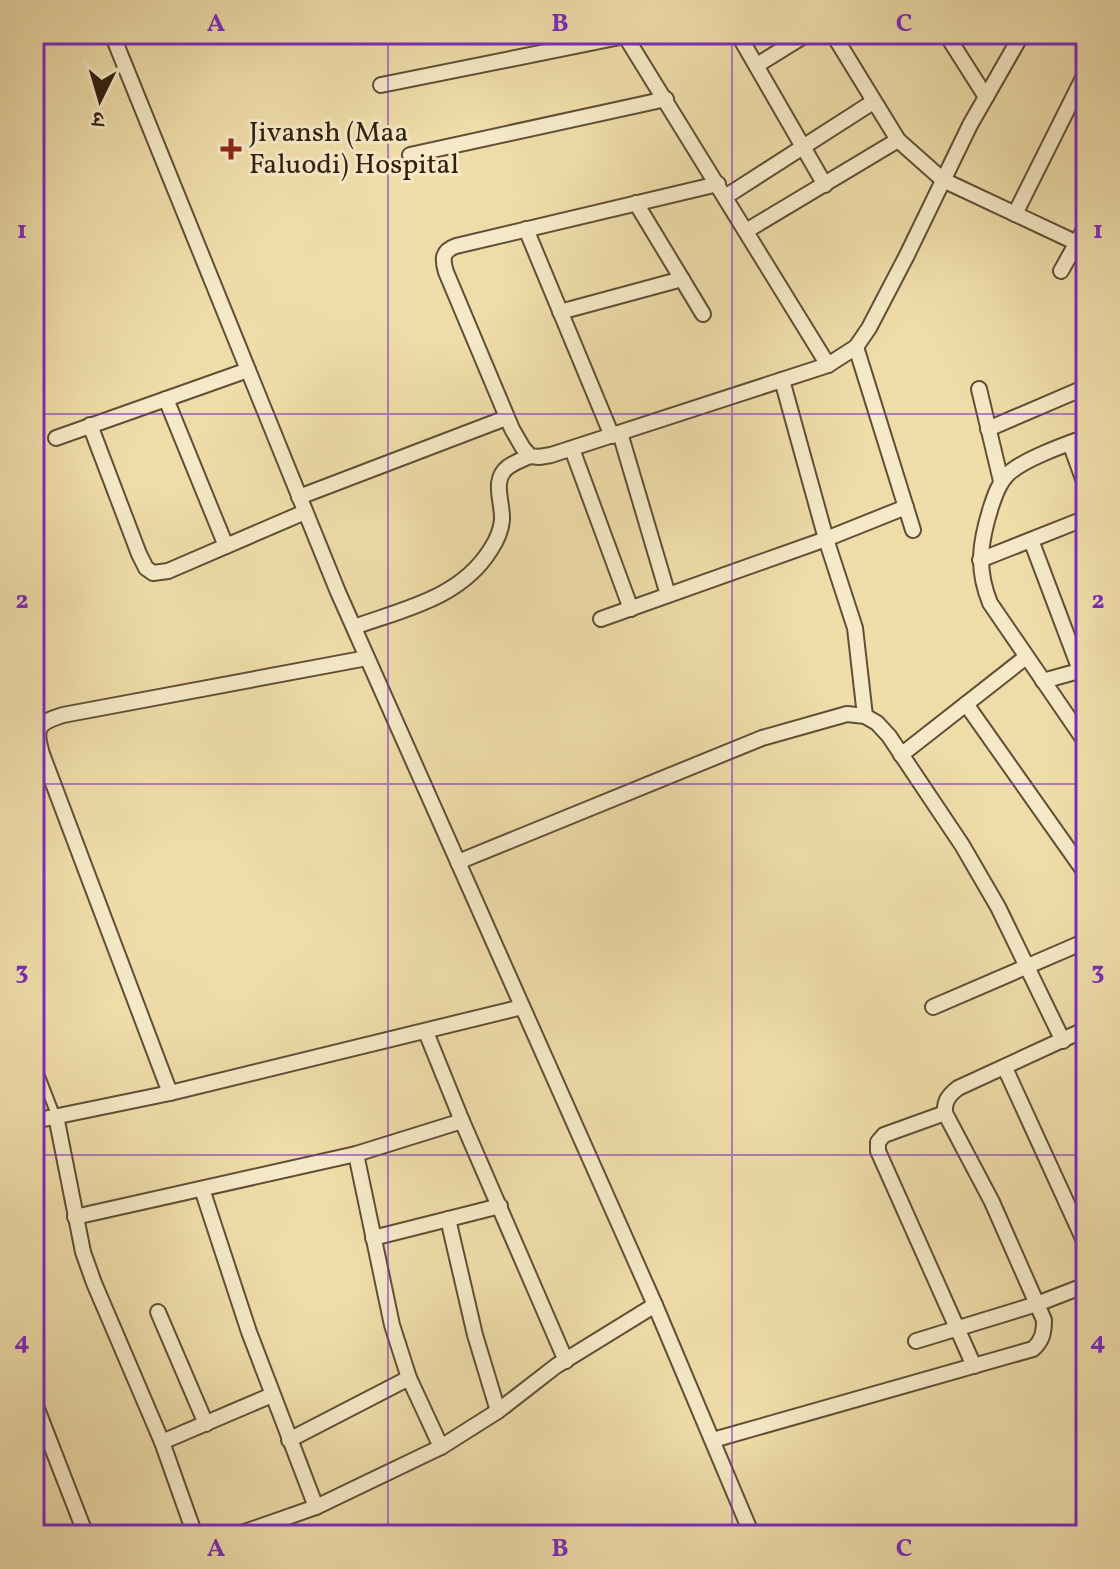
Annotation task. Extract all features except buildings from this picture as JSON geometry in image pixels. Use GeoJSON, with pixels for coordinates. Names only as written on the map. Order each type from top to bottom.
{"type":"FeatureCollection","features":[{"type":"Feature","properties":{"kind":"street"},"geometry":{"type":"LineString","coordinates":[[112,34],[367,658],[655,1305],[752,1535]]}},
{"type":"Feature","properties":{"kind":"street"},"geometry":{"type":"LineString","coordinates":[[738,34],[825,185]]}},
{"type":"Feature","properties":{"kind":"street"},"geometry":{"type":"LineString","coordinates":[[757,65],[807,34]]}},
{"type":"Feature","properties":{"kind":"street"},"geometry":{"type":"LineString","coordinates":[[833,34],[898,140],[943,180],[1077,243]]}},
{"type":"Feature","properties":{"kind":"street"},"geometry":{"type":"LineString","coordinates":[[946,34],[986,97]]}},
{"type":"Feature","properties":{"kind":"street"},"geometry":{"type":"LineString","coordinates":[[381,85],[626,35],[828,365]]}},
{"type":"Feature","properties":{"kind":"street"},"geometry":{"type":"LineString","coordinates":[[354,627],[441,596],[460,584],[490,551],[500,531],[502,516],[498,489],[500,477],[506,468],[530,456],[539,457],[572,449],[828,365],[856,347],[882,304],[1019,35]]}},
{"type":"Feature","properties":{"kind":"street"},"geometry":{"type":"LineString","coordinates":[[1015,214],[1086,72]]}},
{"type":"Feature","properties":{"kind":"street"},"geometry":{"type":"LineString","coordinates":[[410,155],[666,99]]}},
{"type":"Feature","properties":{"kind":"street"},"geometry":{"type":"LineString","coordinates":[[530,456],[506,418],[442,261],[444,254],[449,249],[636,203],[722,191],[803,147],[873,102]]}},
{"type":"Feature","properties":{"kind":"street"},"geometry":{"type":"LineString","coordinates":[[746,231],[898,140]]}},
{"type":"Feature","properties":{"kind":"street"},"geometry":{"type":"LineString","coordinates":[[636,203],[703,314]]}},
{"type":"Feature","properties":{"kind":"street"},"geometry":{"type":"LineString","coordinates":[[1061,271],[1086,226]]}},
{"type":"Feature","properties":{"kind":"street"},"geometry":{"type":"LineString","coordinates":[[526,229],[616,434],[668,595]]}},
{"type":"Feature","properties":{"kind":"street"},"geometry":{"type":"LineString","coordinates":[[560,312],[682,279]]}},
{"type":"Feature","properties":{"kind":"street"},"geometry":{"type":"LineString","coordinates":[[856,347],[913,530]]}},
{"type":"Feature","properties":{"kind":"street"},"geometry":{"type":"LineString","coordinates":[[56,438],[248,370]]}},
{"type":"Feature","properties":{"kind":"street"},"geometry":{"type":"LineString","coordinates":[[782,380],[826,539],[855,628],[865,716]]}},
{"type":"Feature","properties":{"kind":"street"},"geometry":{"type":"LineString","coordinates":[[988,429],[1086,387]]}},
{"type":"Feature","properties":{"kind":"street"},"geometry":{"type":"LineString","coordinates":[[979,389],[1001,481]]}},
{"type":"Feature","properties":{"kind":"street"},"geometry":{"type":"LineString","coordinates":[[166,399],[226,546]]}},
{"type":"Feature","properties":{"kind":"street"},"geometry":{"type":"LineString","coordinates":[[299,497],[506,418]]}},
{"type":"Feature","properties":{"kind":"street"},"geometry":{"type":"LineString","coordinates":[[90,425],[139,554],[146,568],[153,573],[168,571],[305,512]]}},
{"type":"Feature","properties":{"kind":"street"},"geometry":{"type":"LineString","coordinates":[[1086,437],[1025,463],[1001,481],[983,531],[980,560],[982,583],[990,603],[1043,681],[1079,719],[1086,743]]}},
{"type":"Feature","properties":{"kind":"street"},"geometry":{"type":"LineString","coordinates":[[1070,443],[1086,487]]}},
{"type":"Feature","properties":{"kind":"street"},"geometry":{"type":"LineString","coordinates":[[572,449],[631,609]]}},
{"type":"Feature","properties":{"kind":"street"},"geometry":{"type":"LineString","coordinates":[[601,619],[826,539],[906,507]]}},
{"type":"Feature","properties":{"kind":"street"},"geometry":{"type":"LineString","coordinates":[[980,560],[1086,518]]}},
{"type":"Feature","properties":{"kind":"street"},"geometry":{"type":"LineString","coordinates":[[1031,540],[1083,669],[1043,681]]}},
{"type":"Feature","properties":{"kind":"street"},"geometry":{"type":"LineString","coordinates":[[901,755],[1026,657]]}},
{"type":"Feature","properties":{"kind":"street"},"geometry":{"type":"LineString","coordinates":[[170,1093],[42,754],[37,739],[39,729],[44,721],[63,715],[367,658]]}},
{"type":"Feature","properties":{"kind":"street"},"geometry":{"type":"LineString","coordinates":[[966,704],[1086,874]]}},
{"type":"Feature","properties":{"kind":"street"},"geometry":{"type":"LineString","coordinates":[[458,862],[762,738],[847,714],[865,716],[889,736],[962,845],[998,907],[1063,1041]]}},
{"type":"Feature","properties":{"kind":"street"},"geometry":{"type":"LineString","coordinates":[[933,1007],[1086,941]]}},
{"type":"Feature","properties":{"kind":"street"},"geometry":{"type":"LineString","coordinates":[[34,1121],[170,1093],[522,1007]]}},
{"type":"Feature","properties":{"kind":"street"},"geometry":{"type":"LineString","coordinates":[[713,1440],[1033,1349],[1040,1343],[1044,1320],[992,1202],[945,1113],[944,1105],[958,1088],[1086,1029]]}},
{"type":"Feature","properties":{"kind":"street"},"geometry":{"type":"LineString","coordinates":[[426,1032],[566,1361]]}},
{"type":"Feature","properties":{"kind":"street"},"geometry":{"type":"LineString","coordinates":[[1005,1068],[1086,1245]]}},
{"type":"Feature","properties":{"kind":"street"},"geometry":{"type":"LineString","coordinates":[[945,1113],[884,1135],[878,1142],[878,1151],[974,1366]]}},
{"type":"Feature","properties":{"kind":"street"},"geometry":{"type":"LineString","coordinates":[[56,1116],[83,1252],[162,1442],[195,1535]]}},
{"type":"Feature","properties":{"kind":"street"},"geometry":{"type":"LineString","coordinates":[[75,1217],[356,1154],[462,1121]]}},
{"type":"Feature","properties":{"kind":"street"},"geometry":{"type":"LineString","coordinates":[[356,1154],[392,1325],[409,1378],[441,1447]]}},
{"type":"Feature","properties":{"kind":"street"},"geometry":{"type":"LineString","coordinates":[[202,1189],[244,1317],[316,1507]]}},
{"type":"Feature","properties":{"kind":"street"},"geometry":{"type":"LineString","coordinates":[[373,1238],[500,1206]]}},
{"type":"Feature","properties":{"kind":"street"},"geometry":{"type":"LineString","coordinates":[[448,1219],[475,1335],[498,1411]]}},
{"type":"Feature","properties":{"kind":"street"},"geometry":{"type":"LineString","coordinates":[[916,1341],[1037,1304],[1086,1285]]}},
{"type":"Feature","properties":{"kind":"street"},"geometry":{"type":"LineString","coordinates":[[236,1535],[316,1507],[441,1447],[498,1411],[566,1361],[655,1305]]}},
{"type":"Feature","properties":{"kind":"street"},"geometry":{"type":"LineString","coordinates":[[158,1312],[206,1424]]}},
{"type":"Feature","properties":{"kind":"street"},"geometry":{"type":"LineString","coordinates":[[289,1440],[409,1378]]}},
{"type":"Feature","properties":{"kind":"street"},"geometry":{"type":"LineString","coordinates":[[162,1442],[272,1395]]}},
{"type":"Feature","properties":{"kind":"street"},"geometry":{"type":"LineString","coordinates":[[35,1404],[86,1535]]}},
{"type":"Feature","properties":{"kind":"lane"},"geometry":{"type":"LineString","coordinates":[[34,1059],[56,1116]]}},
{"type":"Feature","properties":{"kind":"place","name":"Jivansh (Maa Faluodi) Hospital"},"geometry":{"type":"Point","coordinates":[231,149]}}]}
